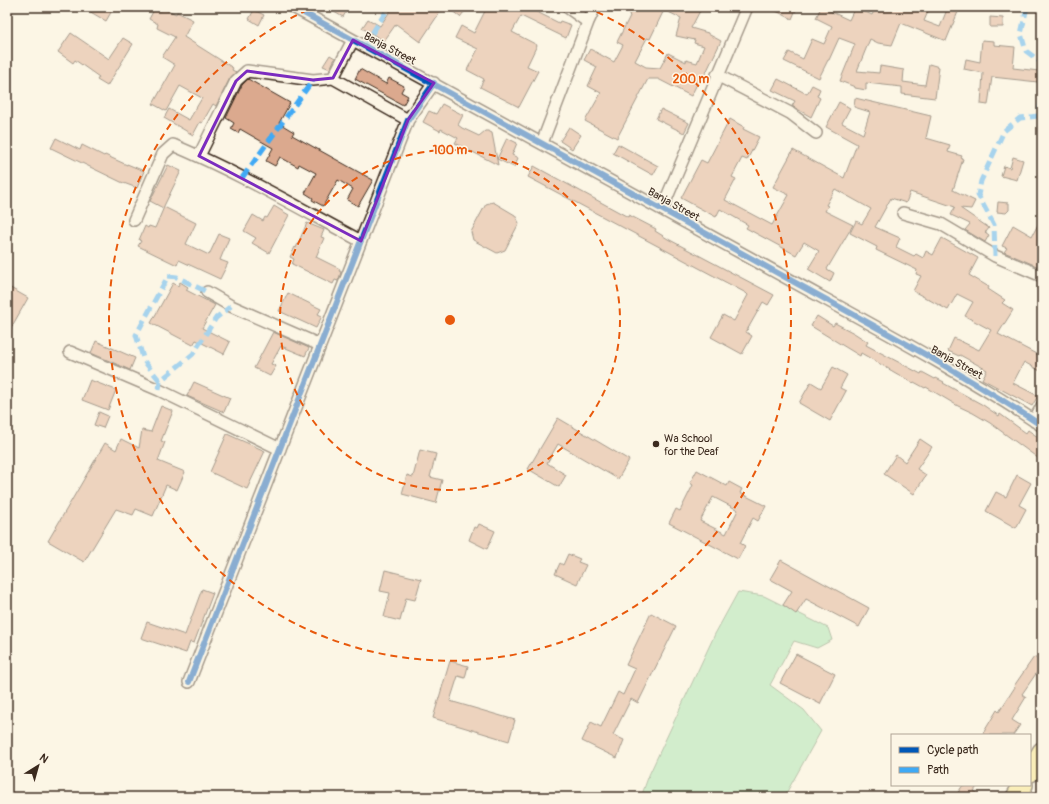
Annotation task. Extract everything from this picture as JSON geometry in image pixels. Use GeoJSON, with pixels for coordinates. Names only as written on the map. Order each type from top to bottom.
{"type":"FeatureCollection","features":[{"type":"Feature","properties":{"kind":"highway"},"geometry":{"type":"LineString","coordinates":[[1031,770],[1042,752]]}},
{"type":"Feature","properties":{"kind":"highway"},"geometry":{"type":"LineString","coordinates":[[1016,797],[1022,786]]}},
{"type":"Feature","properties":{"kind":"street","name":"Banja Street"},"geometry":{"type":"LineString","coordinates":[[292,7],[434,83],[993,393],[1038,424]]}},
{"type":"Feature","properties":{"kind":"street"},"geometry":{"type":"LineString","coordinates":[[567,7],[588,22]]}},
{"type":"Feature","properties":{"kind":"street"},"geometry":{"type":"LineString","coordinates":[[542,143],[588,22],[596,7]]}},
{"type":"Feature","properties":{"kind":"street"},"geometry":{"type":"LineString","coordinates":[[662,209],[717,75],[747,7]]}},
{"type":"Feature","properties":{"kind":"street"},"geometry":{"type":"LineString","coordinates":[[333,78],[352,40]]}},
{"type":"Feature","properties":{"kind":"street"},"geometry":{"type":"LineString","coordinates":[[198,156],[236,81],[247,71],[313,80],[333,78],[408,120]]}},
{"type":"Feature","properties":{"kind":"street"},"geometry":{"type":"LineString","coordinates":[[717,75],[790,113],[816,133]]}},
{"type":"Feature","properties":{"kind":"street"},"geometry":{"type":"LineString","coordinates":[[189,682],[408,120],[434,83]]}},
{"type":"Feature","properties":{"kind":"street"},"geometry":{"type":"LineString","coordinates":[[134,220],[162,154],[173,145],[198,156],[361,241]]}},
{"type":"Feature","properties":{"kind":"street"},"geometry":{"type":"LineString","coordinates":[[903,213],[941,224],[995,256],[1042,276]]}},
{"type":"Feature","properties":{"kind":"street"},"geometry":{"type":"LineString","coordinates":[[207,292],[231,306],[320,345]]}},
{"type":"Feature","properties":{"kind":"street"},"geometry":{"type":"LineString","coordinates":[[70,352],[159,390],[280,449]]}},
{"type":"Feature","properties":{"kind":"street"},"geometry":{"type":"LineString","coordinates":[[1038,424],[1042,406]]}},
{"type":"Feature","properties":{"kind":"highlighted area"},"geometry":{"type":"Polygon","coordinates":[[[353,40],[434,83],[408,120],[361,241],[199,156],[236,81],[247,71],[313,80],[333,78],[353,40]]]}},
{"type":"Feature","properties":{"kind":"green space"},"geometry":{"type":"Polygon","coordinates":[[[738,592],[764,596],[828,628],[832,640],[817,648],[794,641],[770,685],[804,710],[821,731],[784,797],[641,797],[649,775],[715,634],[738,592]]]}},
{"type":"Feature","properties":{"kind":"building"},"geometry":{"type":"Polygon","coordinates":[[[82,7],[114,7],[106,21],[82,7]]]}},
{"type":"Feature","properties":{"kind":"building"},"geometry":{"type":"Polygon","coordinates":[[[325,7],[349,7],[343,17],[325,7]]]}},
{"type":"Feature","properties":{"kind":"building"},"geometry":{"type":"Polygon","coordinates":[[[393,7],[432,7],[440,12],[420,42],[396,24],[384,41],[362,28],[368,19],[380,26],[393,7]]]}},
{"type":"Feature","properties":{"kind":"building"},"geometry":{"type":"Polygon","coordinates":[[[447,7],[468,7],[460,17],[447,7]]]}},
{"type":"Feature","properties":{"kind":"building"},"geometry":{"type":"Polygon","coordinates":[[[487,7],[527,7],[559,23],[560,21],[571,25],[566,38],[521,16],[512,32],[537,45],[527,66],[538,71],[519,107],[480,87],[484,79],[467,70],[478,49],[455,38],[461,26],[474,33],[487,7]]]}},
{"type":"Feature","properties":{"kind":"building"},"geometry":{"type":"Polygon","coordinates":[[[633,7],[702,7],[691,28],[708,33],[721,41],[703,79],[700,78],[691,96],[658,79],[648,79],[617,138],[585,121],[601,93],[588,86],[597,67],[584,60],[590,49],[614,62],[623,45],[617,42],[630,16],[629,15],[633,7]],[[664,10],[650,39],[647,38],[635,61],[646,67],[660,68],[668,53],[686,62],[686,60],[697,63],[704,46],[694,43],[695,40],[676,36],[681,18],[664,10]]]}},
{"type":"Feature","properties":{"kind":"building"},"geometry":{"type":"Polygon","coordinates":[[[768,7],[797,7],[792,19],[768,7]]]}},
{"type":"Feature","properties":{"kind":"building"},"geometry":{"type":"Polygon","coordinates":[[[821,7],[849,20],[855,7],[872,15],[875,9],[879,11],[881,7],[930,7],[924,21],[940,27],[948,7],[960,7],[946,41],[901,23],[892,45],[878,43],[870,39],[857,71],[879,73],[880,66],[904,70],[903,82],[925,85],[929,64],[939,67],[935,98],[902,94],[902,87],[866,83],[866,90],[855,88],[840,81],[855,44],[839,38],[819,78],[784,61],[789,52],[803,59],[812,39],[824,44],[832,26],[816,18],[821,7]]]}},
{"type":"Feature","properties":{"kind":"building"},"geometry":{"type":"Polygon","coordinates":[[[155,8],[161,11],[163,8],[176,14],[177,12],[193,20],[184,37],[233,68],[232,70],[236,72],[230,78],[216,106],[213,104],[193,135],[164,118],[169,109],[189,120],[202,98],[180,86],[166,111],[153,104],[175,65],[162,57],[175,37],[157,28],[158,24],[149,19],[155,8]]]}},
{"type":"Feature","properties":{"kind":"building"},"geometry":{"type":"Polygon","coordinates":[[[254,10],[264,15],[259,25],[249,19],[254,10]]]}},
{"type":"Feature","properties":{"kind":"building"},"geometry":{"type":"Polygon","coordinates":[[[990,17],[1003,18],[1003,27],[990,27],[990,17]]]}},
{"type":"Feature","properties":{"kind":"building"},"geometry":{"type":"Polygon","coordinates":[[[71,33],[109,59],[123,38],[133,44],[107,86],[97,80],[99,77],[75,60],[73,63],[58,52],[71,33]]]}},
{"type":"Feature","properties":{"kind":"building"},"geometry":{"type":"Polygon","coordinates":[[[982,40],[994,41],[994,45],[1015,47],[1013,68],[1039,71],[1038,82],[992,77],[988,105],[981,104],[983,73],[964,69],[966,59],[980,62],[982,40]]]}},
{"type":"Feature","properties":{"kind":"building"},"geometry":{"type":"Polygon","coordinates":[[[330,55],[335,58],[330,69],[323,66],[330,55]]]}},
{"type":"Feature","properties":{"kind":"building"},"geometry":{"type":"Polygon","coordinates":[[[360,69],[386,84],[389,78],[404,86],[401,92],[408,96],[403,105],[355,79],[360,69]]]}},
{"type":"Feature","properties":{"kind":"building"},"geometry":{"type":"Polygon","coordinates":[[[248,79],[290,103],[279,123],[294,132],[292,135],[373,180],[358,206],[347,200],[353,189],[338,180],[323,206],[312,200],[313,198],[305,193],[316,173],[299,164],[298,167],[280,157],[275,166],[266,161],[273,148],[240,129],[238,133],[231,129],[234,123],[226,118],[242,85],[248,79]]]}},
{"type":"Feature","properties":{"kind":"building"},"geometry":{"type":"Polygon","coordinates":[[[778,79],[807,94],[812,85],[820,89],[817,96],[820,98],[811,117],[792,106],[795,101],[772,90],[778,79]]]}},
{"type":"Feature","properties":{"kind":"building"},"geometry":{"type":"Polygon","coordinates":[[[855,98],[931,116],[926,138],[950,145],[948,152],[962,156],[961,158],[963,159],[953,190],[975,201],[971,209],[960,208],[989,228],[985,232],[989,235],[985,242],[965,230],[970,224],[951,215],[955,207],[910,192],[906,203],[891,198],[875,227],[900,238],[896,247],[914,256],[916,254],[923,258],[926,251],[933,255],[942,238],[978,258],[969,275],[989,287],[988,289],[1005,300],[1002,303],[1013,310],[998,334],[1042,357],[1042,372],[1024,362],[1013,383],[1038,396],[1032,406],[982,379],[987,370],[960,355],[959,356],[948,351],[954,338],[979,350],[991,330],[965,316],[973,302],[957,294],[948,310],[913,291],[921,276],[916,274],[917,270],[876,250],[877,247],[850,233],[856,221],[862,224],[871,209],[835,189],[826,205],[828,206],[825,211],[853,225],[827,269],[834,273],[830,282],[808,269],[819,251],[804,242],[796,255],[746,228],[748,225],[720,209],[716,217],[681,198],[701,160],[707,163],[730,119],[744,127],[743,129],[759,137],[747,160],[742,158],[732,177],[736,179],[725,200],[772,225],[789,195],[773,187],[793,150],[844,178],[857,144],[826,127],[839,102],[850,108],[842,123],[863,134],[870,112],[854,107],[855,98]]]}},
{"type":"Feature","properties":{"kind":"building"},"geometry":{"type":"Polygon","coordinates":[[[442,104],[463,115],[458,125],[462,128],[479,136],[485,131],[492,133],[498,165],[455,143],[458,138],[423,122],[429,111],[436,114],[442,104]]]}},
{"type":"Feature","properties":{"kind":"building"},"geometry":{"type":"Polygon","coordinates":[[[661,109],[689,123],[684,133],[656,119],[661,109]]]}},
{"type":"Feature","properties":{"kind":"building"},"geometry":{"type":"Polygon","coordinates":[[[569,127],[581,135],[572,149],[560,141],[569,127]]]}},
{"type":"Feature","properties":{"kind":"building"},"geometry":{"type":"Polygon","coordinates":[[[56,138],[80,150],[82,145],[104,156],[105,155],[144,171],[137,188],[121,182],[51,148],[56,138]]]}},
{"type":"Feature","properties":{"kind":"building"},"geometry":{"type":"Polygon","coordinates":[[[507,138],[517,143],[512,155],[518,158],[514,167],[497,159],[507,138]]]}},
{"type":"Feature","properties":{"kind":"building"},"geometry":{"type":"Polygon","coordinates":[[[618,144],[658,166],[653,175],[613,153],[618,144]]]}},
{"type":"Feature","properties":{"kind":"building"},"geometry":{"type":"Polygon","coordinates":[[[1013,157],[1023,160],[1017,180],[1001,176],[1004,166],[1010,168],[1013,157]]]}},
{"type":"Feature","properties":{"kind":"building"},"geometry":{"type":"Polygon","coordinates":[[[168,165],[181,171],[163,208],[150,201],[168,165]]]}},
{"type":"Feature","properties":{"kind":"building"},"geometry":{"type":"Polygon","coordinates":[[[534,166],[628,217],[629,215],[656,229],[655,231],[668,239],[774,295],[768,305],[763,302],[746,332],[752,336],[742,354],[711,337],[723,315],[734,321],[748,295],[746,293],[528,177],[534,166]]]}},
{"type":"Feature","properties":{"kind":"building"},"geometry":{"type":"Polygon","coordinates":[[[493,202],[515,215],[519,223],[505,250],[497,253],[473,240],[471,232],[486,204],[493,202]]]}},
{"type":"Feature","properties":{"kind":"building"},"geometry":{"type":"Polygon","coordinates":[[[998,202],[1009,203],[1009,210],[1006,213],[997,212],[998,202]]]}},
{"type":"Feature","properties":{"kind":"building"},"geometry":{"type":"Polygon","coordinates":[[[274,206],[289,215],[269,253],[252,243],[256,238],[244,231],[253,215],[263,221],[265,217],[267,218],[274,206]]]}},
{"type":"Feature","properties":{"kind":"building"},"geometry":{"type":"Polygon","coordinates":[[[164,207],[196,223],[186,244],[209,255],[219,234],[229,238],[220,260],[228,263],[220,279],[179,260],[177,265],[138,246],[145,226],[148,228],[149,226],[155,228],[164,207]]]}},
{"type":"Feature","properties":{"kind":"building"},"geometry":{"type":"Polygon","coordinates":[[[1042,217],[1042,261],[1039,267],[1004,252],[1007,248],[1002,246],[1013,225],[1032,236],[1042,217]]]}},
{"type":"Feature","properties":{"kind":"building"},"geometry":{"type":"Polygon","coordinates":[[[307,223],[324,230],[321,237],[324,238],[316,257],[340,269],[339,271],[341,272],[339,279],[338,281],[335,280],[333,284],[292,264],[294,259],[290,257],[295,247],[296,248],[307,223]]]}},
{"type":"Feature","properties":{"kind":"building"},"geometry":{"type":"Polygon","coordinates":[[[180,282],[188,287],[186,290],[215,305],[202,328],[230,342],[224,354],[196,340],[193,345],[151,323],[173,283],[178,286],[180,282]]]}},
{"type":"Feature","properties":{"kind":"building"},"geometry":{"type":"Polygon","coordinates":[[[7,286],[28,298],[7,335],[7,286]]]}},
{"type":"Feature","properties":{"kind":"building"},"geometry":{"type":"Polygon","coordinates":[[[288,293],[321,309],[318,314],[322,316],[316,328],[279,311],[288,293]]]}},
{"type":"Feature","properties":{"kind":"building"},"geometry":{"type":"Polygon","coordinates":[[[817,316],[833,326],[835,323],[854,333],[868,342],[866,345],[921,374],[922,372],[944,382],[943,383],[983,405],[999,416],[1000,414],[1026,433],[1028,430],[1042,440],[1042,461],[990,423],[973,413],[926,387],[925,388],[914,382],[913,383],[861,353],[860,356],[811,326],[817,316]]]}},
{"type":"Feature","properties":{"kind":"building"},"geometry":{"type":"Polygon","coordinates":[[[273,332],[309,348],[305,356],[281,346],[271,364],[276,366],[270,376],[254,368],[273,332]]]}},
{"type":"Feature","properties":{"kind":"building"},"geometry":{"type":"Polygon","coordinates":[[[96,341],[135,358],[130,370],[91,353],[96,341]]]}},
{"type":"Feature","properties":{"kind":"building"},"geometry":{"type":"Polygon","coordinates":[[[833,367],[847,375],[840,388],[846,391],[830,421],[799,403],[811,382],[821,388],[833,367]]]}},
{"type":"Feature","properties":{"kind":"building"},"geometry":{"type":"Polygon","coordinates":[[[90,380],[116,390],[108,410],[82,400],[90,380]]]}},
{"type":"Feature","properties":{"kind":"building"},"geometry":{"type":"Polygon","coordinates":[[[194,382],[230,398],[224,412],[187,396],[194,382]]]}},
{"type":"Feature","properties":{"kind":"building"},"geometry":{"type":"Polygon","coordinates":[[[161,406],[173,411],[161,441],[165,442],[158,461],[185,472],[177,490],[166,485],[153,516],[136,509],[133,515],[116,509],[84,562],[48,541],[105,443],[116,450],[121,439],[139,448],[142,430],[151,432],[161,406]]]}},
{"type":"Feature","properties":{"kind":"building"},"geometry":{"type":"Polygon","coordinates":[[[99,412],[108,416],[103,428],[94,425],[99,412]]]}},
{"type":"Feature","properties":{"kind":"building"},"geometry":{"type":"Polygon","coordinates":[[[558,418],[629,460],[618,479],[558,444],[547,463],[566,475],[559,487],[528,469],[558,418]]]}},
{"type":"Feature","properties":{"kind":"building"},"geometry":{"type":"Polygon","coordinates":[[[227,434],[265,451],[247,489],[210,472],[227,434]]]}},
{"type":"Feature","properties":{"kind":"building"},"geometry":{"type":"Polygon","coordinates":[[[920,439],[932,447],[917,469],[926,475],[914,494],[884,474],[896,455],[905,462],[920,439]]]}},
{"type":"Feature","properties":{"kind":"building"},"geometry":{"type":"Polygon","coordinates":[[[420,450],[436,454],[430,477],[442,480],[436,503],[402,494],[407,475],[413,477],[420,450]]]}},
{"type":"Feature","properties":{"kind":"building"},"geometry":{"type":"Polygon","coordinates":[[[697,470],[727,486],[729,482],[742,489],[740,493],[766,506],[758,521],[753,518],[740,543],[745,546],[738,559],[669,523],[676,509],[680,511],[693,485],[690,483],[697,470]],[[713,497],[700,521],[726,534],[738,510],[713,497]]]}},
{"type":"Feature","properties":{"kind":"building"},"geometry":{"type":"Polygon","coordinates":[[[1017,475],[1031,483],[1019,505],[1026,509],[1016,528],[986,511],[996,492],[1006,497],[1017,475]]]}},
{"type":"Feature","properties":{"kind":"building"},"geometry":{"type":"Polygon","coordinates":[[[479,524],[495,531],[487,549],[469,540],[474,527],[477,528],[479,524]]]}},
{"type":"Feature","properties":{"kind":"building"},"geometry":{"type":"Polygon","coordinates":[[[568,554],[580,559],[578,562],[586,565],[577,584],[555,574],[560,563],[563,565],[568,554]]]}},
{"type":"Feature","properties":{"kind":"building"},"geometry":{"type":"Polygon","coordinates":[[[781,560],[869,608],[859,627],[806,599],[796,614],[783,605],[792,591],[770,579],[781,560]]]}},
{"type":"Feature","properties":{"kind":"building"},"geometry":{"type":"Polygon","coordinates":[[[385,570],[421,579],[415,600],[406,598],[400,621],[384,617],[390,593],[380,591],[385,570]]]}},
{"type":"Feature","properties":{"kind":"building"},"geometry":{"type":"Polygon","coordinates":[[[202,589],[213,593],[194,643],[190,642],[186,653],[141,638],[147,622],[185,635],[202,589]]]}},
{"type":"Feature","properties":{"kind":"building"},"geometry":{"type":"Polygon","coordinates":[[[651,613],[676,626],[638,703],[631,699],[613,735],[624,740],[617,758],[582,741],[591,722],[601,727],[618,692],[623,695],[635,669],[626,665],[651,613]]]}},
{"type":"Feature","properties":{"kind":"building"},"geometry":{"type":"Polygon","coordinates":[[[796,654],[835,674],[820,704],[780,683],[796,654]]]}},
{"type":"Feature","properties":{"kind":"building"},"geometry":{"type":"Polygon","coordinates":[[[1034,657],[1042,662],[1042,665],[1022,694],[1026,697],[1012,720],[1020,725],[1014,734],[983,734],[997,710],[999,712],[1015,687],[1014,686],[1034,657]]]}},
{"type":"Feature","properties":{"kind":"building"},"geometry":{"type":"Polygon","coordinates":[[[450,661],[468,666],[465,678],[458,676],[450,701],[515,720],[509,741],[433,718],[450,661]]]}},
{"type":"Feature","properties":{"kind":"building"},"geometry":{"type":"Polygon","coordinates":[[[962,786],[977,786],[974,791],[983,797],[955,797],[962,786]]]}},
{"type":"Feature","properties":{"kind":"marked path"},"geometry":{"type":"LineString","coordinates":[[364,46],[389,7]]}},
{"type":"Feature","properties":{"kind":"marked path"},"geometry":{"type":"LineString","coordinates":[[1027,7],[1021,34],[1026,51],[1042,63]]}},
{"type":"Feature","properties":{"kind":"marked path"},"geometry":{"type":"LineString","coordinates":[[242,178],[313,80]]}},
{"type":"Feature","properties":{"kind":"marked path"},"geometry":{"type":"LineString","coordinates":[[995,256],[994,225],[978,195],[981,181],[1004,131],[1020,118],[1038,116],[1042,98]]}},
{"type":"Feature","properties":{"kind":"marked path"},"geometry":{"type":"LineString","coordinates":[[160,381],[144,361],[136,335],[168,276],[177,277],[207,292]]}},
{"type":"Feature","properties":{"kind":"marked path"},"geometry":{"type":"LineString","coordinates":[[159,390],[160,381],[193,354],[216,318],[231,306]]}},
{"type":"Feature","properties":{"kind":"cycle path"},"geometry":{"type":"LineString","coordinates":[[293,7],[900,340],[972,382],[1042,426]]}},
{"type":"Feature","properties":{"kind":"cycle path"},"geometry":{"type":"LineString","coordinates":[[189,682],[408,120],[434,83]]}},
{"type":"Feature","properties":{"kind":"place","name":"Wa School for the Deaf"},"geometry":{"type":"Point","coordinates":[656,444]}}]}
